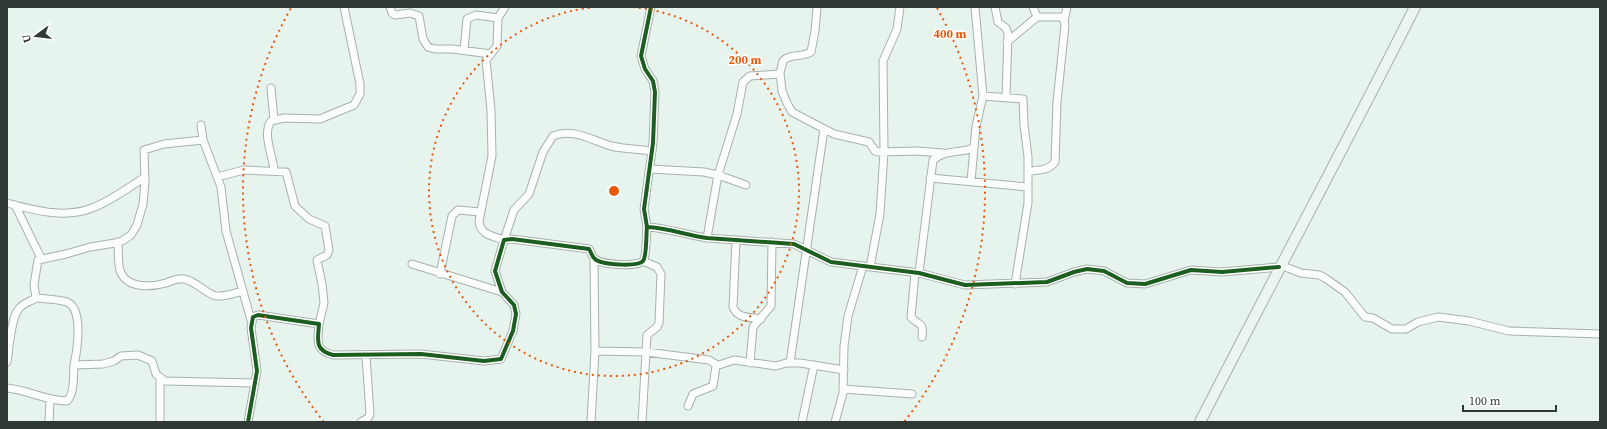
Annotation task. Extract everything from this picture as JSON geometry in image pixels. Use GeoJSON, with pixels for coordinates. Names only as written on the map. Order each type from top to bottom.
{"type":"FeatureCollection","features":[{"type":"Feature","properties":{"kind":"main road"},"geometry":{"type":"LineString","coordinates":[[1200,422],[1279,266],[1366,104],[1415,7]]}},
{"type":"Feature","properties":{"kind":"street"},"geometry":{"type":"LineString","coordinates":[[274,170],[268,130],[269,124],[274,120],[284,118],[320,120],[354,105],[358,100],[360,84],[344,7]]}},
{"type":"Feature","properties":{"kind":"street"},"geometry":{"type":"LineString","coordinates":[[390,7],[392,13],[395,15],[410,13],[419,16],[423,39],[428,47],[435,49],[464,50],[491,54]]}},
{"type":"Feature","properties":{"kind":"street"},"geometry":{"type":"LineString","coordinates":[[505,7],[498,18],[497,46],[486,60],[491,110],[492,156],[480,212],[480,229],[484,233],[504,240],[512,239],[589,248],[594,259],[595,351],[591,422]]}},
{"type":"Feature","properties":{"kind":"street"},"geometry":{"type":"LineString","coordinates":[[594,259],[616,264],[638,264],[643,261],[645,257],[647,227],[644,209],[652,151],[655,92],[653,81],[645,69],[641,56],[650,7]]}},
{"type":"Feature","properties":{"kind":"street"},"geometry":{"type":"LineString","coordinates":[[817,7],[815,31],[810,52],[786,57],[783,61],[780,74],[782,91],[786,103],[792,112],[841,136],[866,141],[871,144],[875,151],[917,151],[945,154],[959,153],[974,148]]}},
{"type":"Feature","properties":{"kind":"street"},"geometry":{"type":"LineString","coordinates":[[835,422],[843,389],[848,316],[867,266],[880,214],[884,152],[883,61],[897,29],[900,7]]}},
{"type":"Feature","properties":{"kind":"street"},"geometry":{"type":"LineString","coordinates":[[971,181],[976,126],[983,96],[983,82],[975,7]]}},
{"type":"Feature","properties":{"kind":"street"},"geometry":{"type":"LineString","coordinates":[[995,7],[998,22],[1007,31],[1006,97]]}},
{"type":"Feature","properties":{"kind":"street"},"geometry":{"type":"LineString","coordinates":[[1033,7],[1037,17]]}},
{"type":"Feature","properties":{"kind":"street"},"geometry":{"type":"LineString","coordinates":[[1028,172],[1044,170],[1051,167],[1055,162],[1057,102],[1064,21],[1067,7]]}},
{"type":"Feature","properties":{"kind":"street"},"geometry":{"type":"LineString","coordinates":[[464,50],[467,19],[476,15],[498,18]]}},
{"type":"Feature","properties":{"kind":"street"},"geometry":{"type":"LineString","coordinates":[[1007,42],[1037,17],[1060,17],[1064,21]]}},
{"type":"Feature","properties":{"kind":"street"},"geometry":{"type":"LineString","coordinates":[[707,238],[718,175],[737,114],[743,82],[750,76],[780,74]]}},
{"type":"Feature","properties":{"kind":"street"},"geometry":{"type":"LineString","coordinates":[[271,88],[274,120]]}},
{"type":"Feature","properties":{"kind":"street"},"geometry":{"type":"LineString","coordinates":[[983,96],[1020,98],[1024,102],[1024,126],[1028,172],[1028,203],[1015,284]]}},
{"type":"Feature","properties":{"kind":"street"},"geometry":{"type":"LineString","coordinates":[[201,125],[203,140],[217,177],[223,202],[226,231],[251,320],[256,371],[248,422]]}},
{"type":"Feature","properties":{"kind":"street"},"geometry":{"type":"LineString","coordinates":[[790,363],[824,129]]}},
{"type":"Feature","properties":{"kind":"street"},"geometry":{"type":"LineString","coordinates":[[217,177],[244,170],[283,171],[287,175],[295,206],[309,219],[322,223],[327,228],[329,250],[327,255],[317,260],[324,303],[319,324],[318,346],[322,351],[333,355],[366,356],[421,354],[456,356],[484,361],[497,361],[501,359],[505,353],[516,314],[514,305],[502,292],[495,271],[510,218],[514,210],[528,194],[542,152],[551,138],[564,134],[576,134],[613,146],[652,151]]}},
{"type":"Feature","properties":{"kind":"street"},"geometry":{"type":"LineString","coordinates":[[36,298],[34,285],[36,264],[41,258],[118,242],[131,235],[137,225],[144,204],[145,176],[142,152],[147,148],[164,144],[203,140]]}},
{"type":"Feature","properties":{"kind":"street"},"geometry":{"type":"LineString","coordinates":[[922,337],[923,327],[921,323],[911,317],[933,160],[945,154]]}},
{"type":"Feature","properties":{"kind":"street"},"geometry":{"type":"LineString","coordinates":[[650,169],[718,175],[746,185]]}},
{"type":"Feature","properties":{"kind":"street"},"geometry":{"type":"LineString","coordinates":[[7,203],[36,211],[55,213],[86,210],[116,196],[145,176]]}},
{"type":"Feature","properties":{"kind":"street"},"geometry":{"type":"LineString","coordinates":[[930,178],[1028,187]]}},
{"type":"Feature","properties":{"kind":"street"},"geometry":{"type":"LineString","coordinates":[[15,205],[41,258]]}},
{"type":"Feature","properties":{"kind":"street"},"geometry":{"type":"LineString","coordinates":[[440,274],[452,216],[458,210],[480,212]]}},
{"type":"Feature","properties":{"kind":"street"},"geometry":{"type":"LineString","coordinates":[[647,227],[672,229],[694,237],[794,244],[831,262],[917,273],[940,278],[958,285],[1047,282],[1087,269],[1104,271],[1127,283],[1145,284],[1191,270],[1222,272],[1279,266],[1301,273],[1318,275],[1325,278],[1345,292],[1365,316],[1373,318],[1392,329],[1406,329],[1418,322],[1438,317],[1469,321],[1509,331],[1600,334]]}},
{"type":"Feature","properties":{"kind":"street"},"geometry":{"type":"LineString","coordinates":[[736,240],[733,307],[736,313],[740,316],[761,319]]}},
{"type":"Feature","properties":{"kind":"street"},"geometry":{"type":"LineString","coordinates":[[118,242],[120,271],[126,278],[136,284],[146,286],[154,285],[177,278],[185,279],[200,286],[214,296],[243,291]]}},
{"type":"Feature","properties":{"kind":"street"},"geometry":{"type":"LineString","coordinates":[[750,363],[753,327],[771,306],[772,242]]}},
{"type":"Feature","properties":{"kind":"street"},"geometry":{"type":"LineString","coordinates":[[642,422],[647,335],[657,327],[659,323],[661,274],[657,267],[643,261]]}},
{"type":"Feature","properties":{"kind":"street"},"geometry":{"type":"LineString","coordinates":[[412,264],[440,274],[502,292]]}},
{"type":"Feature","properties":{"kind":"street"},"geometry":{"type":"LineString","coordinates":[[7,362],[17,310],[24,304],[36,298],[71,304],[75,312],[79,344],[74,365],[70,397],[66,401],[50,400],[16,389],[7,388]]}},
{"type":"Feature","properties":{"kind":"street"},"geometry":{"type":"LineString","coordinates":[[251,320],[253,316],[258,315],[319,324]]}},
{"type":"Feature","properties":{"kind":"street"},"geometry":{"type":"LineString","coordinates":[[595,351],[646,352],[709,360],[717,365]]}},
{"type":"Feature","properties":{"kind":"street"},"geometry":{"type":"LineString","coordinates":[[74,365],[103,364],[114,361],[121,356],[138,355],[152,361],[156,374],[160,379],[165,381],[255,383]]}},
{"type":"Feature","properties":{"kind":"street"},"geometry":{"type":"LineString","coordinates":[[361,422],[368,418],[370,414],[366,356]]}},
{"type":"Feature","properties":{"kind":"street"},"geometry":{"type":"LineString","coordinates":[[688,406],[693,394],[713,386],[714,368],[717,365],[734,360],[776,366],[790,363],[814,365],[844,370]]}},
{"type":"Feature","properties":{"kind":"street"},"geometry":{"type":"LineString","coordinates":[[802,422],[814,365]]}},
{"type":"Feature","properties":{"kind":"street"},"geometry":{"type":"LineString","coordinates":[[160,379],[160,422]]}},
{"type":"Feature","properties":{"kind":"street"},"geometry":{"type":"LineString","coordinates":[[843,389],[912,394]]}},
{"type":"Feature","properties":{"kind":"street"},"geometry":{"type":"LineString","coordinates":[[49,422],[50,400]]}},
{"type":"Feature","properties":{"kind":"cycle path"},"geometry":{"type":"LineString","coordinates":[[651,7],[641,56],[645,69],[653,81],[655,92],[653,143],[644,209],[647,227],[707,238],[794,244],[831,262],[919,273],[965,285],[1047,282],[1087,269],[1104,271],[1127,283],[1145,284],[1191,270],[1222,272],[1279,267]]}},
{"type":"Feature","properties":{"kind":"cycle path"},"geometry":{"type":"LineString","coordinates":[[248,422],[257,371],[251,328],[253,317],[258,315],[319,324],[318,344],[327,353],[333,355],[421,354],[484,361],[501,359],[513,331],[516,314],[514,305],[502,292],[495,271],[504,240],[512,239],[589,249],[593,257],[599,261],[604,263],[627,265],[640,263],[643,261],[646,250],[647,227]]}}]}
